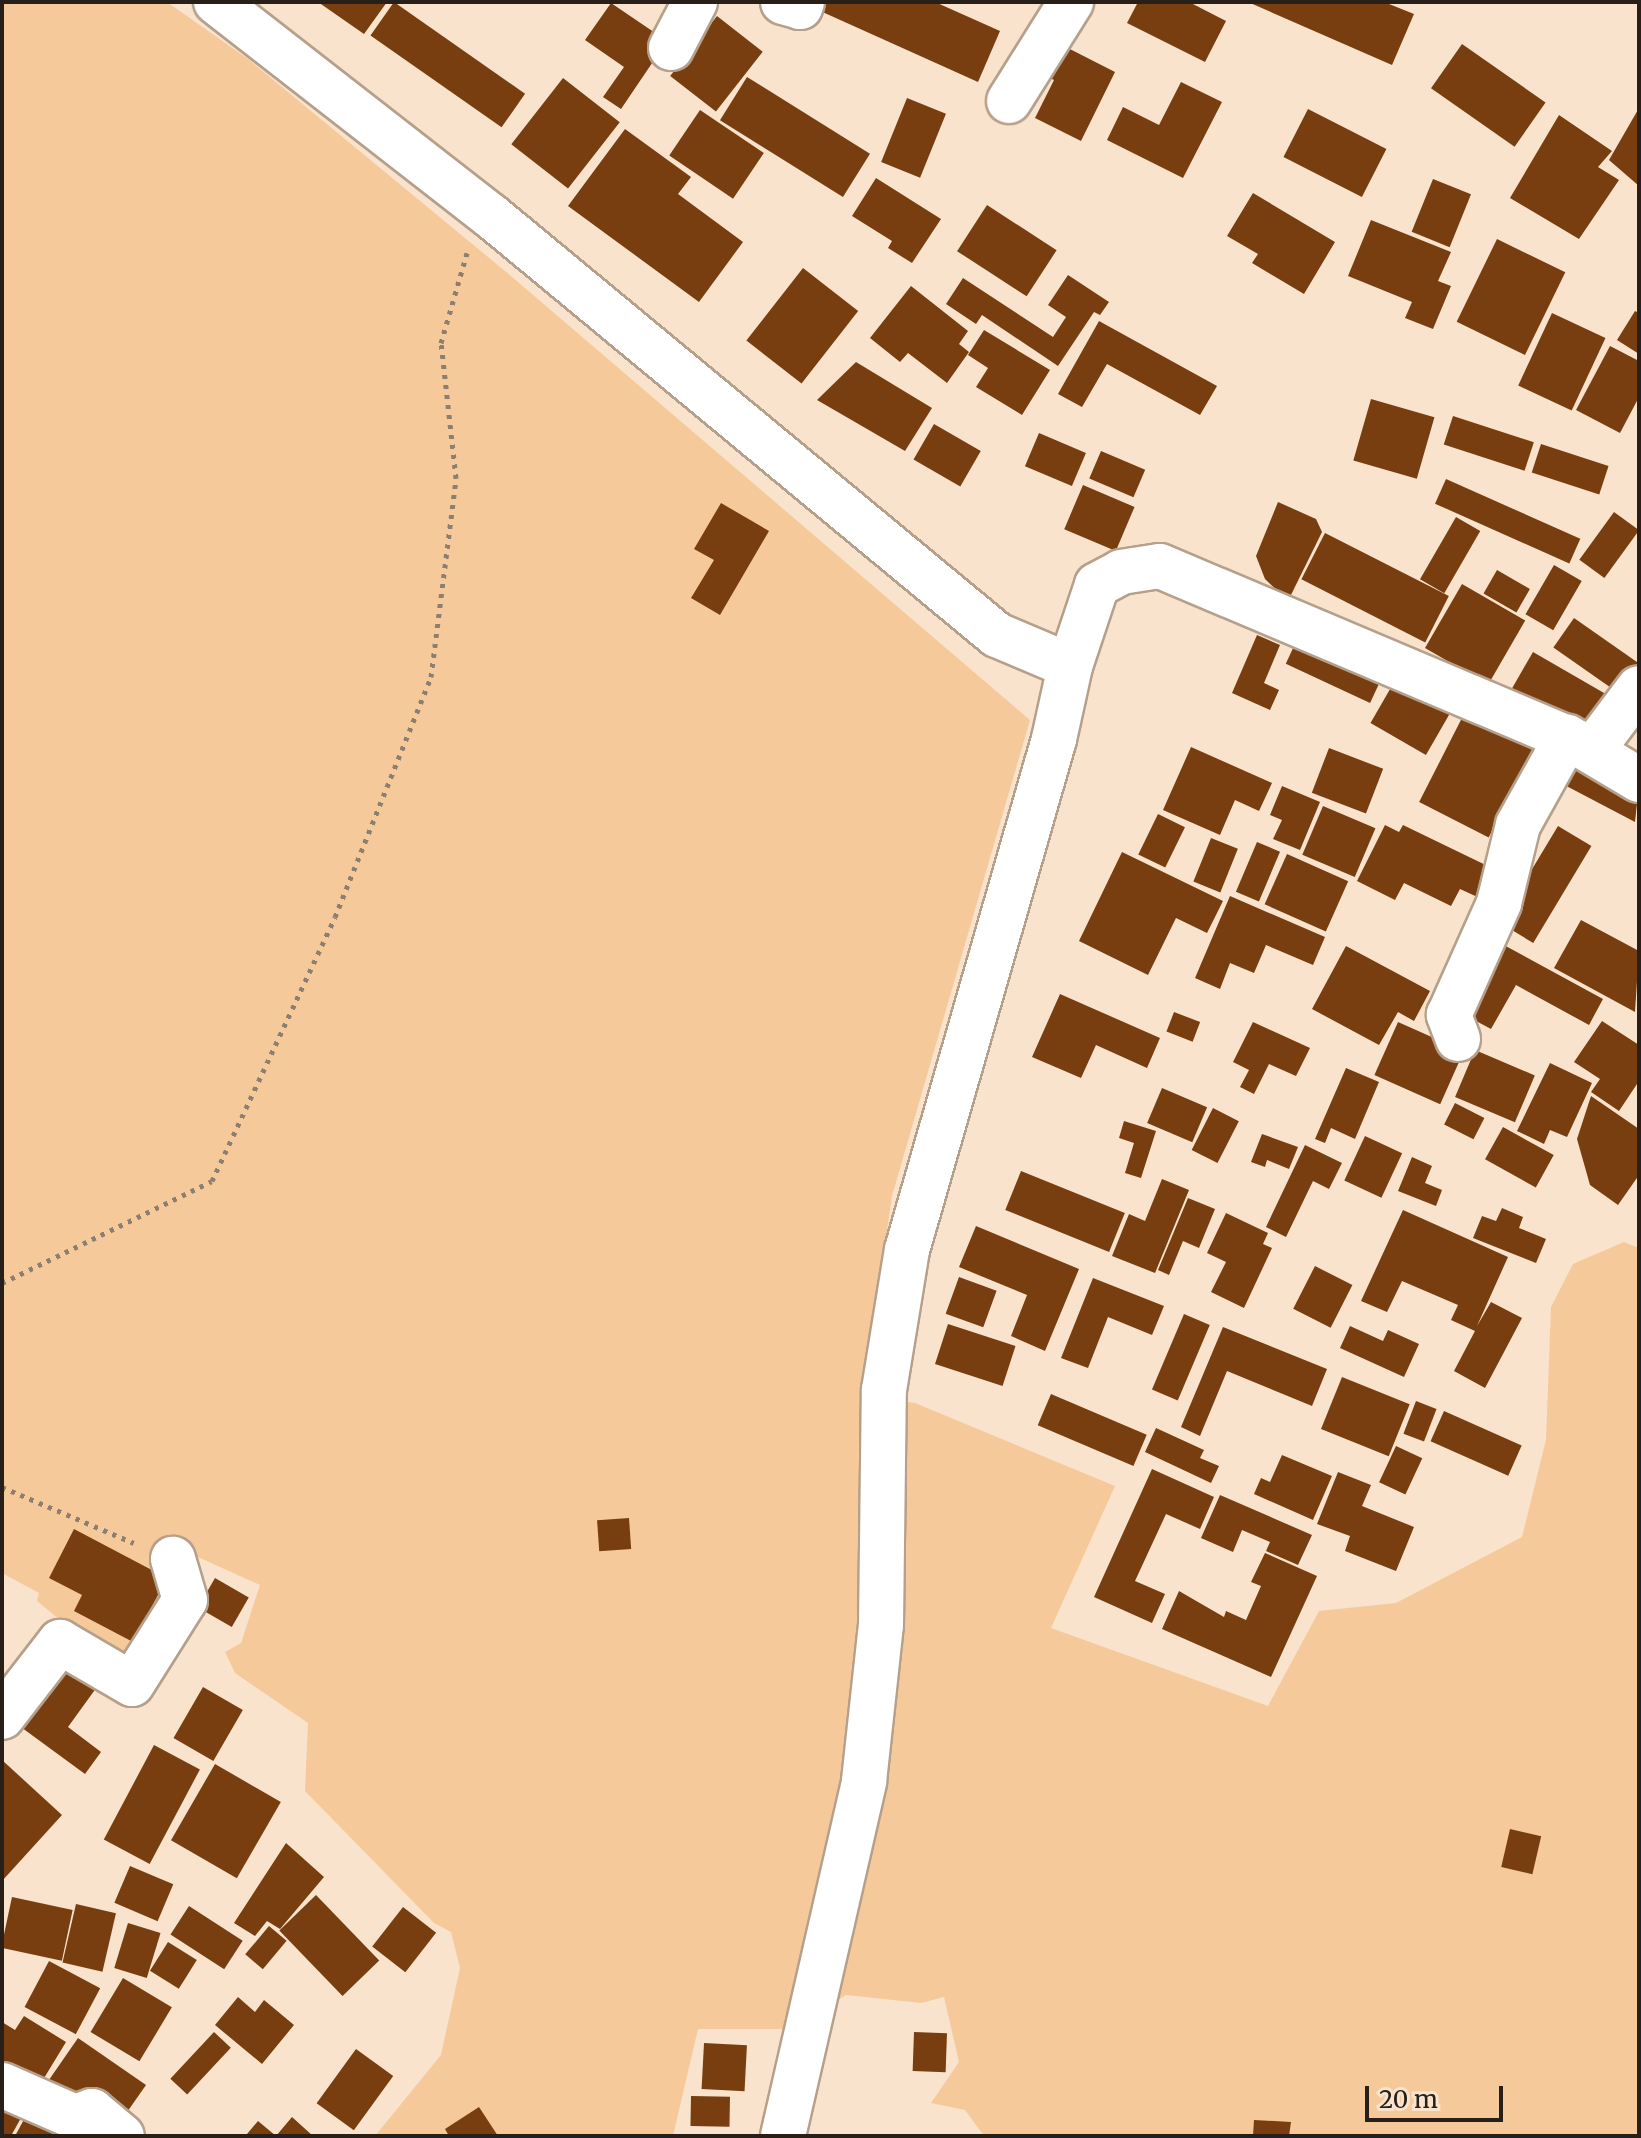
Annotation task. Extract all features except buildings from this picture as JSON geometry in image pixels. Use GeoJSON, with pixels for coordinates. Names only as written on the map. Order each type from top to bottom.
{"type":"FeatureCollection","features":[{"type":"Feature","properties":{"kind":"street"},"geometry":{"type":"LineString","coordinates":[[216,2],[491,216],[997,635],[1070,666]]}},
{"type":"Feature","properties":{"kind":"street"},"geometry":{"type":"LineString","coordinates":[[671,48],[695,2]]}},
{"type":"Feature","properties":{"kind":"street"},"geometry":{"type":"LineString","coordinates":[[783,2],[800,7],[802,2]]}},
{"type":"Feature","properties":{"kind":"street"},"geometry":{"type":"LineString","coordinates":[[1009,101],[1071,2]]}},
{"type":"Feature","properties":{"kind":"street"},"geometry":{"type":"LineString","coordinates":[[783,2136],[864,1781],[881,1625],[884,1390],[907,1250],[1050,754],[1070,666],[1097,585],[1121,572],[1160,566],[1593,749],[1639,688]]}},
{"type":"Feature","properties":{"kind":"street"},"geometry":{"type":"LineString","coordinates":[[1567,737],[1639,780]]}},
{"type":"Feature","properties":{"kind":"street"},"geometry":{"type":"LineString","coordinates":[[1458,1039],[1449,1015],[1499,903],[1518,825],[1567,737]]}},
{"type":"Feature","properties":{"kind":"street"},"geometry":{"type":"LineString","coordinates":[[2,1717],[60,1642],[132,1684],[185,1600],[173,1559]]}},
{"type":"Feature","properties":{"kind":"street"},"geometry":{"type":"LineString","coordinates":[[2,2085],[75,2117],[92,2111],[122,2136]]}},
{"type":"Feature","properties":{"kind":"path"},"geometry":{"type":"LineString","coordinates":[[2,1283],[212,1181],[328,931],[431,677],[456,478],[441,343],[470,242],[491,216]]}},
{"type":"Feature","properties":{"kind":"path"},"geometry":{"type":"LineString","coordinates":[[2,1487],[173,1559]]}},
{"type":"Feature","properties":{"kind":"shaded area"},"geometry":{"type":"Polygon","coordinates":[[[2,2],[167,2],[248,59],[505,271],[1030,720],[892,1196],[863,1396],[915,1403],[1115,1486],[1051,1628],[1268,1706],[1319,1611],[1396,1603],[1522,1537],[1546,1440],[1551,1307],[1573,1264],[1624,1242],[1639,1248],[1639,2136],[984,2136],[965,2110],[931,2103],[959,2062],[944,1997],[921,2003],[846,1995],[792,2029],[698,2029],[673,2136],[375,2136],[441,2055],[460,1968],[451,1932],[434,1923],[305,1791],[308,1723],[235,1673],[225,1652],[241,1643],[260,1585],[189,1553],[136,1657],[104,1656],[37,1601],[39,1593],[2,1573],[2,2]]]}}]}
